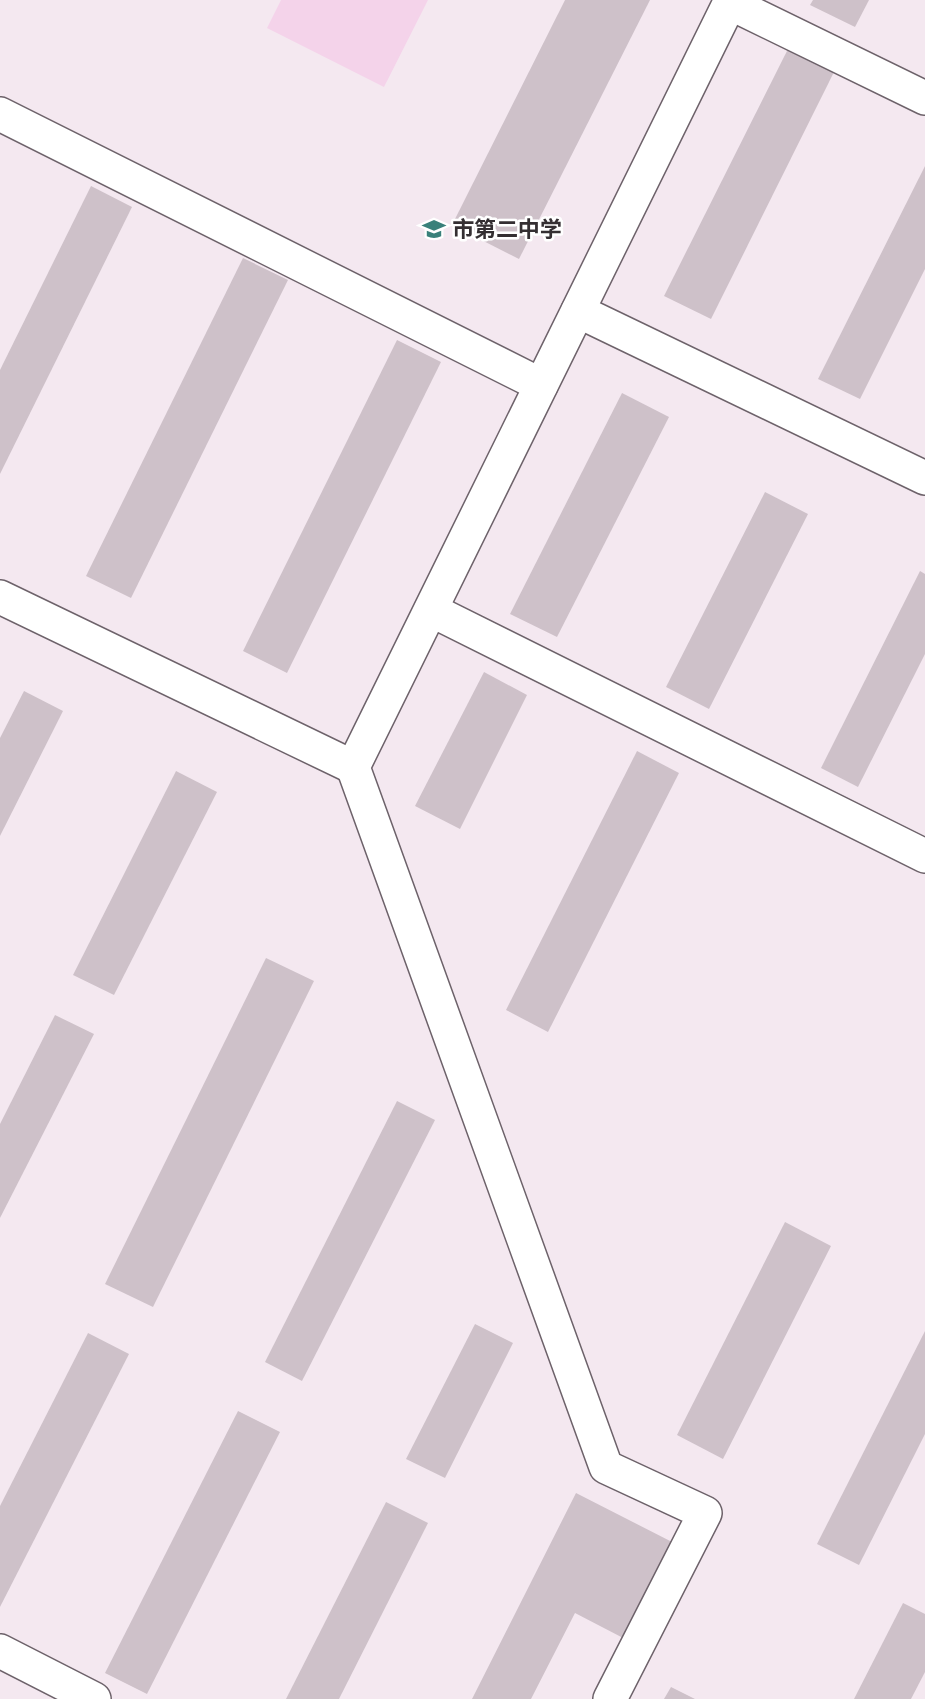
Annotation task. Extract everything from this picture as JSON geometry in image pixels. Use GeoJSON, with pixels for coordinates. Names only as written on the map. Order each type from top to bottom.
{"type":"FeatureCollection","features":[{"type":"Feature","properties":{"kind":"street"},"geometry":{"type":"LineString","coordinates":[[353,767],[730,1],[925,98]]}},
{"type":"Feature","properties":{"kind":"street"},"geometry":{"type":"LineString","coordinates":[[0,114],[542,385]]}},
{"type":"Feature","properties":{"kind":"street"},"geometry":{"type":"LineString","coordinates":[[578,310],[925,478]]}},
{"type":"Feature","properties":{"kind":"street"},"geometry":{"type":"LineString","coordinates":[[0,597],[353,767],[606,1467],[705,1513],[610,1699]]}},
{"type":"Feature","properties":{"kind":"street"},"geometry":{"type":"LineString","coordinates":[[431,610],[925,856]]}},
{"type":"Feature","properties":{"kind":"street"},"geometry":{"type":"LineString","coordinates":[[0,1652],[94,1699]]}},
{"type":"Feature","properties":{"kind":"shaded area"},"geometry":{"type":"Polygon","coordinates":[[[281,0],[428,0],[384,87],[267,28],[281,0]]]}},
{"type":"Feature","properties":{"kind":"building"},"geometry":{"type":"Polygon","coordinates":[[[565,0],[650,0],[519,259],[452,225],[565,0]]]}},
{"type":"Feature","properties":{"kind":"building"},"geometry":{"type":"Polygon","coordinates":[[[813,0],[869,0],[855,27],[810,5],[813,0]]]}},
{"type":"Feature","properties":{"kind":"building"},"geometry":{"type":"Polygon","coordinates":[[[792,41],[838,64],[711,319],[664,296],[792,41]]]}},
{"type":"Feature","properties":{"kind":"building"},"geometry":{"type":"Polygon","coordinates":[[[925,166],[925,269],[860,399],[818,379],[925,166]]]}},
{"type":"Feature","properties":{"kind":"building"},"geometry":{"type":"Polygon","coordinates":[[[91,186],[132,207],[0,474],[0,370],[91,186]]]}},
{"type":"Feature","properties":{"kind":"building"},"geometry":{"type":"Polygon","coordinates":[[[243,258],[288,280],[131,598],[86,576],[243,258]]]}},
{"type":"Feature","properties":{"kind":"building"},"geometry":{"type":"Polygon","coordinates":[[[397,340],[441,362],[287,673],[243,651],[397,340]]]}},
{"type":"Feature","properties":{"kind":"building"},"geometry":{"type":"Polygon","coordinates":[[[622,393],[669,417],[557,637],[510,614],[622,393]]]}},
{"type":"Feature","properties":{"kind":"building"},"geometry":{"type":"Polygon","coordinates":[[[765,492],[808,514],[709,709],[666,687],[765,492]]]}},
{"type":"Feature","properties":{"kind":"building"},"geometry":{"type":"Polygon","coordinates":[[[920,571],[925,574],[925,654],[858,787],[821,768],[920,571]]]}},
{"type":"Feature","properties":{"kind":"building"},"geometry":{"type":"Polygon","coordinates":[[[484,672],[527,695],[460,829],[415,806],[484,672]]]}},
{"type":"Feature","properties":{"kind":"building"},"geometry":{"type":"Polygon","coordinates":[[[24,691],[63,711],[0,836],[0,738],[24,691]]]}},
{"type":"Feature","properties":{"kind":"building"},"geometry":{"type":"Polygon","coordinates":[[[637,751],[679,773],[548,1032],[506,1010],[637,751]]]}},
{"type":"Feature","properties":{"kind":"building"},"geometry":{"type":"Polygon","coordinates":[[[176,771],[217,792],[114,995],[73,975],[176,771]]]}},
{"type":"Feature","properties":{"kind":"building"},"geometry":{"type":"Polygon","coordinates":[[[266,958],[314,981],[153,1307],[105,1284],[266,958]]]}},
{"type":"Feature","properties":{"kind":"building"},"geometry":{"type":"Polygon","coordinates":[[[55,1015],[94,1034],[0,1218],[0,1124],[55,1015]]]}},
{"type":"Feature","properties":{"kind":"building"},"geometry":{"type":"Polygon","coordinates":[[[397,1101],[435,1120],[302,1381],[265,1362],[397,1101]]]}},
{"type":"Feature","properties":{"kind":"building"},"geometry":{"type":"Polygon","coordinates":[[[785,1222],[831,1246],[723,1459],[677,1435],[785,1222]]]}},
{"type":"Feature","properties":{"kind":"building"},"geometry":{"type":"Polygon","coordinates":[[[475,1324],[513,1343],[445,1478],[406,1459],[475,1324]]]}},
{"type":"Feature","properties":{"kind":"building"},"geometry":{"type":"Polygon","coordinates":[[[925,1331],[925,1434],[859,1565],[817,1544],[925,1331]]]}},
{"type":"Feature","properties":{"kind":"building"},"geometry":{"type":"Polygon","coordinates":[[[88,1333],[129,1354],[0,1607],[0,1506],[88,1333]]]}},
{"type":"Feature","properties":{"kind":"building"},"geometry":{"type":"Polygon","coordinates":[[[238,1411],[280,1432],[147,1694],[105,1673],[238,1411]]]}},
{"type":"Feature","properties":{"kind":"building"},"geometry":{"type":"Polygon","coordinates":[[[576,1493],[676,1544],[627,1640],[575,1613],[531,1699],[472,1699],[576,1493]]]}},
{"type":"Feature","properties":{"kind":"building"},"geometry":{"type":"Polygon","coordinates":[[[386,1502],[428,1523],[339,1699],[286,1699],[386,1502]]]}},
{"type":"Feature","properties":{"kind":"building"},"geometry":{"type":"Polygon","coordinates":[[[903,1603],[925,1614],[925,1672],[911,1699],[854,1699],[903,1603]]]}},
{"type":"Feature","properties":{"kind":"building"},"geometry":{"type":"Polygon","coordinates":[[[671,1687],[695,1699],[664,1699],[671,1687]]]}},
{"type":"Feature","properties":{"kind":"place","name":"市第二中学"},"geometry":{"type":"Point","coordinates":[434,229]}}]}
